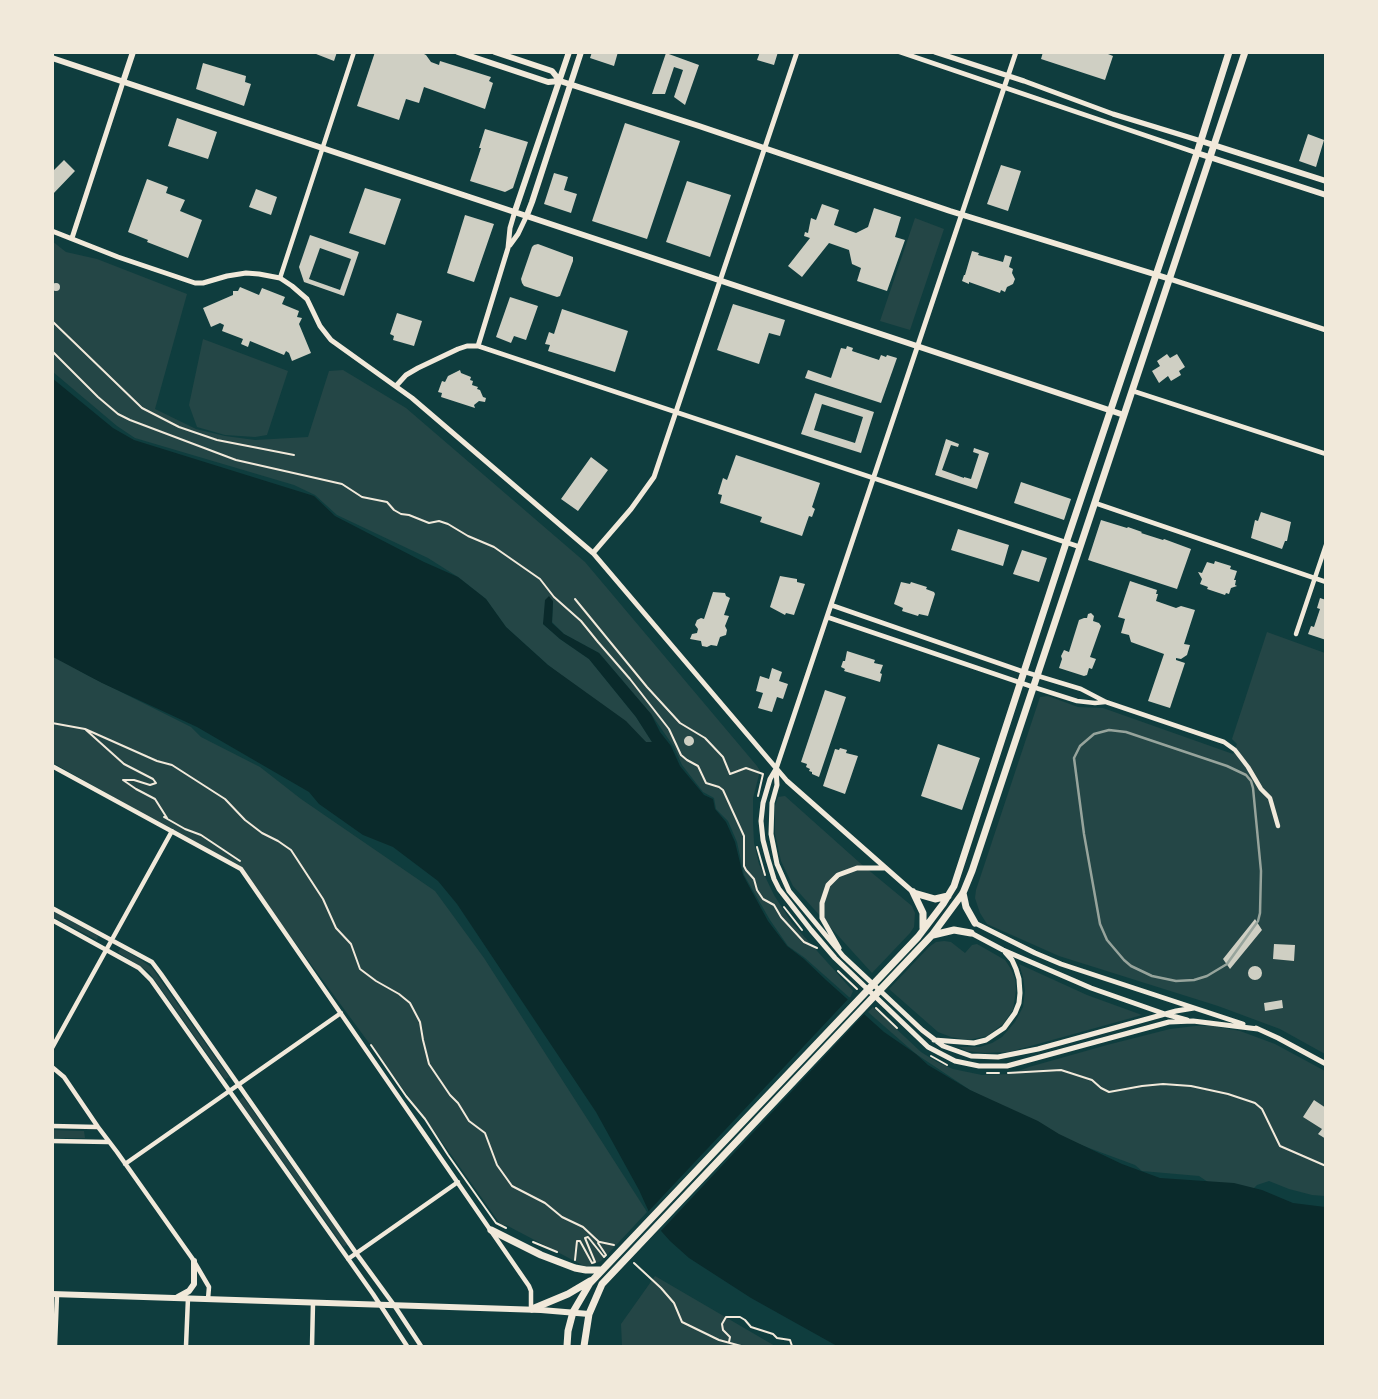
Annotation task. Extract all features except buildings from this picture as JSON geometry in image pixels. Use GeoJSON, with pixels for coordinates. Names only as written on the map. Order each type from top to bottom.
{"type":"FeatureCollection","features":[{"type":"Feature","properties":{"kind":"main road"},"geometry":{"type":"LineString","coordinates":[[123,82],[133,52]]}},
{"type":"Feature","properties":{"kind":"main road"},"geometry":{"type":"LineString","coordinates":[[458,52],[548,82],[570,84],[962,214],[1170,279]]}},
{"type":"Feature","properties":{"kind":"main road"},"geometry":{"type":"LineString","coordinates":[[495,52],[552,71],[560,81]]}},
{"type":"Feature","properties":{"kind":"main road"},"geometry":{"type":"LineString","coordinates":[[515,211],[569,52]]}},
{"type":"Feature","properties":{"kind":"main road"},"geometry":{"type":"LineString","coordinates":[[527,215],[580,52]]}},
{"type":"Feature","properties":{"kind":"main road"},"geometry":{"type":"LineString","coordinates":[[584,1346],[589,1314],[609,1271],[920,941],[948,895],[962,863],[1066,543],[1198,153],[1229,52]]}},
{"type":"Feature","properties":{"kind":"main road"},"geometry":{"type":"LineString","coordinates":[[932,935],[964,892],[972,871],[1245,52]]}},
{"type":"Feature","properties":{"kind":"main road"},"geometry":{"type":"LineString","coordinates":[[52,58],[1124,415]]}},
{"type":"Feature","properties":{"kind":"main road"},"geometry":{"type":"LineString","coordinates":[[1201,141],[1325,181]]}},
{"type":"Feature","properties":{"kind":"main road"},"geometry":{"type":"LineString","coordinates":[[1198,153],[1325,195]]}},
{"type":"Feature","properties":{"kind":"main road"},"geometry":{"type":"LineString","coordinates":[[913,892],[935,899],[948,895]]}},
{"type":"Feature","properties":{"kind":"main road"},"geometry":{"type":"LineString","coordinates":[[913,892],[924,922],[920,941]]}},
{"type":"Feature","properties":{"kind":"main road"},"geometry":{"type":"LineString","coordinates":[[964,892],[966,907],[975,923]]}},
{"type":"Feature","properties":{"kind":"main road"},"geometry":{"type":"LineString","coordinates":[[920,941],[954,930],[971,933]]}},
{"type":"Feature","properties":{"kind":"main road"},"geometry":{"type":"LineString","coordinates":[[491,1230],[541,1255],[575,1268],[609,1271]]}},
{"type":"Feature","properties":{"kind":"main road"},"geometry":{"type":"LineString","coordinates":[[176,1298],[189,1291],[194,1284],[194,1261]]}},
{"type":"Feature","properties":{"kind":"main road"},"geometry":{"type":"LineString","coordinates":[[531,1309],[576,1290],[596,1276],[609,1271]]}},
{"type":"Feature","properties":{"kind":"main road"},"geometry":{"type":"LineString","coordinates":[[567,1346],[573,1312],[596,1276]]}},
{"type":"Feature","properties":{"kind":"main road"},"geometry":{"type":"LineString","coordinates":[[55,1294],[531,1309],[589,1314]]}},
{"type":"Feature","properties":{"kind":"street"},"geometry":{"type":"LineString","coordinates":[[280,278],[354,52]]}},
{"type":"Feature","properties":{"kind":"street"},"geometry":{"type":"LineString","coordinates":[[593,553],[649,486],[665,446],[797,52]]}},
{"type":"Feature","properties":{"kind":"street"},"geometry":{"type":"LineString","coordinates":[[900,52],[1198,153]]}},
{"type":"Feature","properties":{"kind":"street"},"geometry":{"type":"LineString","coordinates":[[935,52],[1113,114],[1201,141]]}},
{"type":"Feature","properties":{"kind":"street"},"geometry":{"type":"LineString","coordinates":[[1016,52],[776,769],[769,779],[761,821],[763,840],[779,889],[835,958],[928,1047],[955,1062],[991,1067],[1007,1066],[1169,1022],[1194,1021]]}},
{"type":"Feature","properties":{"kind":"street"},"geometry":{"type":"LineString","coordinates":[[72,238],[123,82]]}},
{"type":"Feature","properties":{"kind":"street"},"geometry":{"type":"LineString","coordinates":[[478,346],[508,247],[515,211]]}},
{"type":"Feature","properties":{"kind":"street"},"geometry":{"type":"LineString","coordinates":[[508,247],[527,215]]}},
{"type":"Feature","properties":{"kind":"street"},"geometry":{"type":"LineString","coordinates":[[52,231],[195,283],[246,273],[280,278],[292,286],[307,299],[320,326],[331,340],[412,398],[593,553],[789,783],[913,892]]}},
{"type":"Feature","properties":{"kind":"street"},"geometry":{"type":"LineString","coordinates":[[1170,279],[1325,330]]}},
{"type":"Feature","properties":{"kind":"street"},"geometry":{"type":"LineString","coordinates":[[396,386],[406,375],[418,368],[458,349],[478,346],[1080,547]]}},
{"type":"Feature","properties":{"kind":"street"},"geometry":{"type":"LineString","coordinates":[[1133,391],[1325,454]]}},
{"type":"Feature","properties":{"kind":"street"},"geometry":{"type":"LineString","coordinates":[[1095,502],[1325,582]]}},
{"type":"Feature","properties":{"kind":"street"},"geometry":{"type":"LineString","coordinates":[[1296,634],[1325,545]]}},
{"type":"Feature","properties":{"kind":"street"},"geometry":{"type":"LineString","coordinates":[[831,605],[1081,689],[1106,702],[1224,742],[1232,747],[1270,798],[1278,826]]}},
{"type":"Feature","properties":{"kind":"street"},"geometry":{"type":"LineString","coordinates":[[827,617],[1077,701],[1106,702]]}},
{"type":"Feature","properties":{"kind":"street"},"geometry":{"type":"LineString","coordinates":[[52,766],[241,869],[529,1286],[531,1309]]}},
{"type":"Feature","properties":{"kind":"street"},"geometry":{"type":"LineString","coordinates":[[776,769],[777,785],[772,803],[771,835],[777,864],[789,891],[844,956],[932,1039],[943,1046],[971,1056],[998,1058],[1194,1008]]}},
{"type":"Feature","properties":{"kind":"street"},"geometry":{"type":"LineString","coordinates":[[52,1048],[172,831]]}},
{"type":"Feature","properties":{"kind":"street"},"geometry":{"type":"LineString","coordinates":[[844,956],[822,918],[822,903],[828,885],[838,875],[858,868],[884,868]]}},
{"type":"Feature","properties":{"kind":"street"},"geometry":{"type":"LineString","coordinates":[[52,908],[152,962],[421,1346]]}},
{"type":"Feature","properties":{"kind":"street"},"geometry":{"type":"LineString","coordinates":[[52,920],[139,968],[151,980],[407,1346]]}},
{"type":"Feature","properties":{"kind":"street"},"geometry":{"type":"LineString","coordinates":[[975,923],[1061,964],[1258,1029],[1325,1064]]}},
{"type":"Feature","properties":{"kind":"street"},"geometry":{"type":"LineString","coordinates":[[971,933],[1003,950],[1091,988],[1165,1014],[1194,1021],[1258,1029]]}},
{"type":"Feature","properties":{"kind":"street"},"geometry":{"type":"LineString","coordinates":[[932,1039],[974,1043],[996,1034],[1010,1021],[1019,1003],[1019,979],[1012,960],[1003,950]]}},
{"type":"Feature","properties":{"kind":"street"},"geometry":{"type":"LineString","coordinates":[[125,1164],[341,1013]]}},
{"type":"Feature","properties":{"kind":"street"},"geometry":{"type":"LineString","coordinates":[[52,1067],[64,1077],[194,1261],[209,1287],[208,1299]]}},
{"type":"Feature","properties":{"kind":"street"},"geometry":{"type":"LineString","coordinates":[[52,1126],[98,1127]]}},
{"type":"Feature","properties":{"kind":"street"},"geometry":{"type":"LineString","coordinates":[[52,1140],[109,1142]]}},
{"type":"Feature","properties":{"kind":"street"},"geometry":{"type":"LineString","coordinates":[[348,1259],[458,1182]]}},
{"type":"Feature","properties":{"kind":"street"},"geometry":{"type":"LineString","coordinates":[[55,1294],[55,1346]]}},
{"type":"Feature","properties":{"kind":"street"},"geometry":{"type":"LineString","coordinates":[[186,1346],[188,1298]]}},
{"type":"Feature","properties":{"kind":"street"},"geometry":{"type":"LineString","coordinates":[[312,1346],[313,1303]]}},
{"type":"Feature","properties":{"kind":"path"},"geometry":{"type":"LineString","coordinates":[[52,321],[142,408],[178,427],[217,440],[293,455]]}},
{"type":"Feature","properties":{"kind":"path"},"geometry":{"type":"LineString","coordinates":[[52,351],[98,397],[118,414],[130,420],[236,460],[342,484],[362,497],[387,502],[401,514],[429,523],[439,521],[494,547],[540,579],[630,678],[669,729],[681,755],[698,766],[706,783],[719,787],[727,796],[744,835],[744,866],[754,879],[757,890],[763,899],[774,905],[804,942],[818,949]]}},
{"type":"Feature","properties":{"kind":"path"},"geometry":{"type":"LineString","coordinates":[[52,723],[85,729],[172,765],[225,799],[245,820],[291,850],[323,899],[336,928],[351,944],[360,969],[410,1003],[421,1021],[429,1064],[469,1121],[485,1133],[496,1165],[512,1186],[583,1227],[599,1242],[606,1255],[604,1257],[588,1237],[585,1238],[594,1262],[592,1263],[580,1241],[577,1241],[575,1261]]}},
{"type":"Feature","properties":{"kind":"path"},"geometry":{"type":"LineString","coordinates":[[599,1242],[615,1246]]}},
{"type":"Feature","properties":{"kind":"path"},"geometry":{"type":"LineString","coordinates":[[634,1263],[674,1303],[682,1322],[719,1340],[741,1346]]}},
{"type":"Feature","properties":{"kind":"path"},"geometry":{"type":"LineString","coordinates":[[729,1342],[730,1337],[723,1330],[722,1324],[726,1317],[740,1317],[751,1327],[773,1334],[777,1338],[790,1340],[792,1346]]}},
{"type":"Feature","properties":{"kind":"shaded area"},"geometry":{"type":"Polygon","coordinates":[[[915,218],[944,229],[910,330],[880,321],[915,218]]]}},
{"type":"Feature","properties":{"kind":"shaded area"},"geometry":{"type":"Polygon","coordinates":[[[52,241],[66,252],[97,259],[187,294],[155,409],[196,429],[225,436],[255,440],[308,437],[329,371],[343,370],[406,408],[585,562],[757,766],[760,771],[753,798],[753,822],[759,864],[792,923],[853,991],[850,998],[788,946],[744,875],[737,842],[728,821],[716,809],[714,798],[703,792],[682,765],[674,747],[651,714],[599,653],[564,634],[552,622],[553,601],[543,624],[589,659],[636,717],[652,742],[646,742],[548,665],[506,627],[486,599],[428,558],[337,515],[315,495],[294,485],[135,438],[53,372],[52,241]]]}},
{"type":"Feature","properties":{"kind":"shaded area"},"geometry":{"type":"Polygon","coordinates":[[[203,339],[288,371],[267,435],[225,435],[197,427],[189,405],[203,339]]]}},
{"type":"Feature","properties":{"kind":"shaded area"},"geometry":{"type":"Polygon","coordinates":[[[52,378],[113,428],[134,440],[314,496],[335,516],[458,577],[486,599],[506,627],[548,665],[626,721],[646,742],[652,742],[636,717],[589,659],[543,624],[545,600],[549,596],[553,601],[552,623],[564,634],[599,653],[651,714],[680,766],[704,795],[713,799],[715,809],[726,822],[735,842],[743,875],[768,921],[787,946],[884,1032],[928,1065],[970,1090],[1122,1164],[1160,1178],[1234,1183],[1262,1190],[1293,1203],[1325,1207],[1325,1346],[837,1346],[751,1298],[689,1258],[654,1223],[596,1112],[457,904],[438,881],[393,847],[363,835],[319,804],[309,792],[197,727],[53,657],[52,378]]]}},
{"type":"Feature","properties":{"kind":"shaded area"},"geometry":{"type":"Polygon","coordinates":[[[1267,632],[1325,653],[1325,1054],[1280,1029],[1218,1006],[1059,956],[987,924],[975,898],[1040,697],[1048,696],[1078,707],[1103,708],[1233,754],[1237,744],[1232,739],[1267,632]]]}},
{"type":"Feature","properties":{"kind":"shaded area"},"geometry":{"type":"Polygon","coordinates":[[[52,654],[85,674],[191,727],[201,737],[260,767],[301,799],[435,891],[484,958],[647,1212],[601,1261],[584,1266],[506,1225],[501,1225],[240,868],[53,763],[52,654]]]}},
{"type":"Feature","properties":{"kind":"shaded area"},"geometry":{"type":"Polygon","coordinates":[[[785,796],[912,906],[915,913],[914,927],[872,973],[793,886],[781,861],[775,834],[775,806],[778,797],[785,796]]]}},
{"type":"Feature","properties":{"kind":"shaded area"},"geometry":{"type":"Polygon","coordinates":[[[53,911],[98,936],[97,940],[53,917],[53,911]]]}},
{"type":"Feature","properties":{"kind":"shaded area"},"geometry":{"type":"Polygon","coordinates":[[[944,941],[951,942],[965,953],[972,945],[977,944],[1005,960],[1011,969],[1016,990],[1013,1010],[1003,1024],[987,1036],[968,1040],[938,1032],[889,989],[929,947],[944,941]]]}},
{"type":"Feature","properties":{"kind":"shaded area"},"geometry":{"type":"Polygon","coordinates":[[[121,948],[152,968],[229,1077],[225,1079],[149,972],[119,953],[121,948]]]}},
{"type":"Feature","properties":{"kind":"shaded area"},"geometry":{"type":"Polygon","coordinates":[[[1019,964],[1087,995],[1142,1015],[1009,1052],[985,1053],[959,1047],[980,1047],[992,1043],[1002,1037],[1015,1022],[1023,1007],[1025,991],[1019,964]]]}},
{"type":"Feature","properties":{"kind":"shaded area"},"geometry":{"type":"Polygon","coordinates":[[[873,1007],[921,1052],[937,1062],[953,1069],[982,1075],[1010,1074],[1107,1045],[1170,1029],[1195,1026],[1240,1031],[1275,1044],[1325,1071],[1325,1196],[1289,1189],[1269,1181],[1257,1185],[1248,1194],[1211,1184],[1199,1176],[1142,1171],[1135,1165],[1054,1135],[970,1090],[916,1054],[868,1012],[873,1007]]]}},
{"type":"Feature","properties":{"kind":"shaded area"},"geometry":{"type":"Polygon","coordinates":[[[243,1097],[347,1244],[344,1247],[239,1100],[243,1097]]]}},
{"type":"Feature","properties":{"kind":"shaded area"},"geometry":{"type":"Polygon","coordinates":[[[53,1130],[84,1131],[85,1138],[53,1138],[53,1130]]]}},
{"type":"Feature","properties":{"kind":"shaded area"},"geometry":{"type":"Polygon","coordinates":[[[655,1276],[775,1346],[622,1346],[621,1324],[655,1276]]]}},
{"type":"Feature","properties":{"kind":"pier"},"geometry":{"type":"Polygon","coordinates":[[[850,997],[867,1011],[658,1234],[646,1214],[850,997]]]}},
{"type":"Feature","properties":{"kind":"railway"},"geometry":{"type":"LineString","coordinates":[[1109,730],[1126,732],[1227,766],[1246,775],[1251,781],[1261,871],[1260,913],[1258,921],[1227,964],[1207,976],[1176,981],[1152,976],[1131,966],[1107,940],[1100,924],[1074,758],[1080,746],[1094,734],[1109,730]]}}]}
